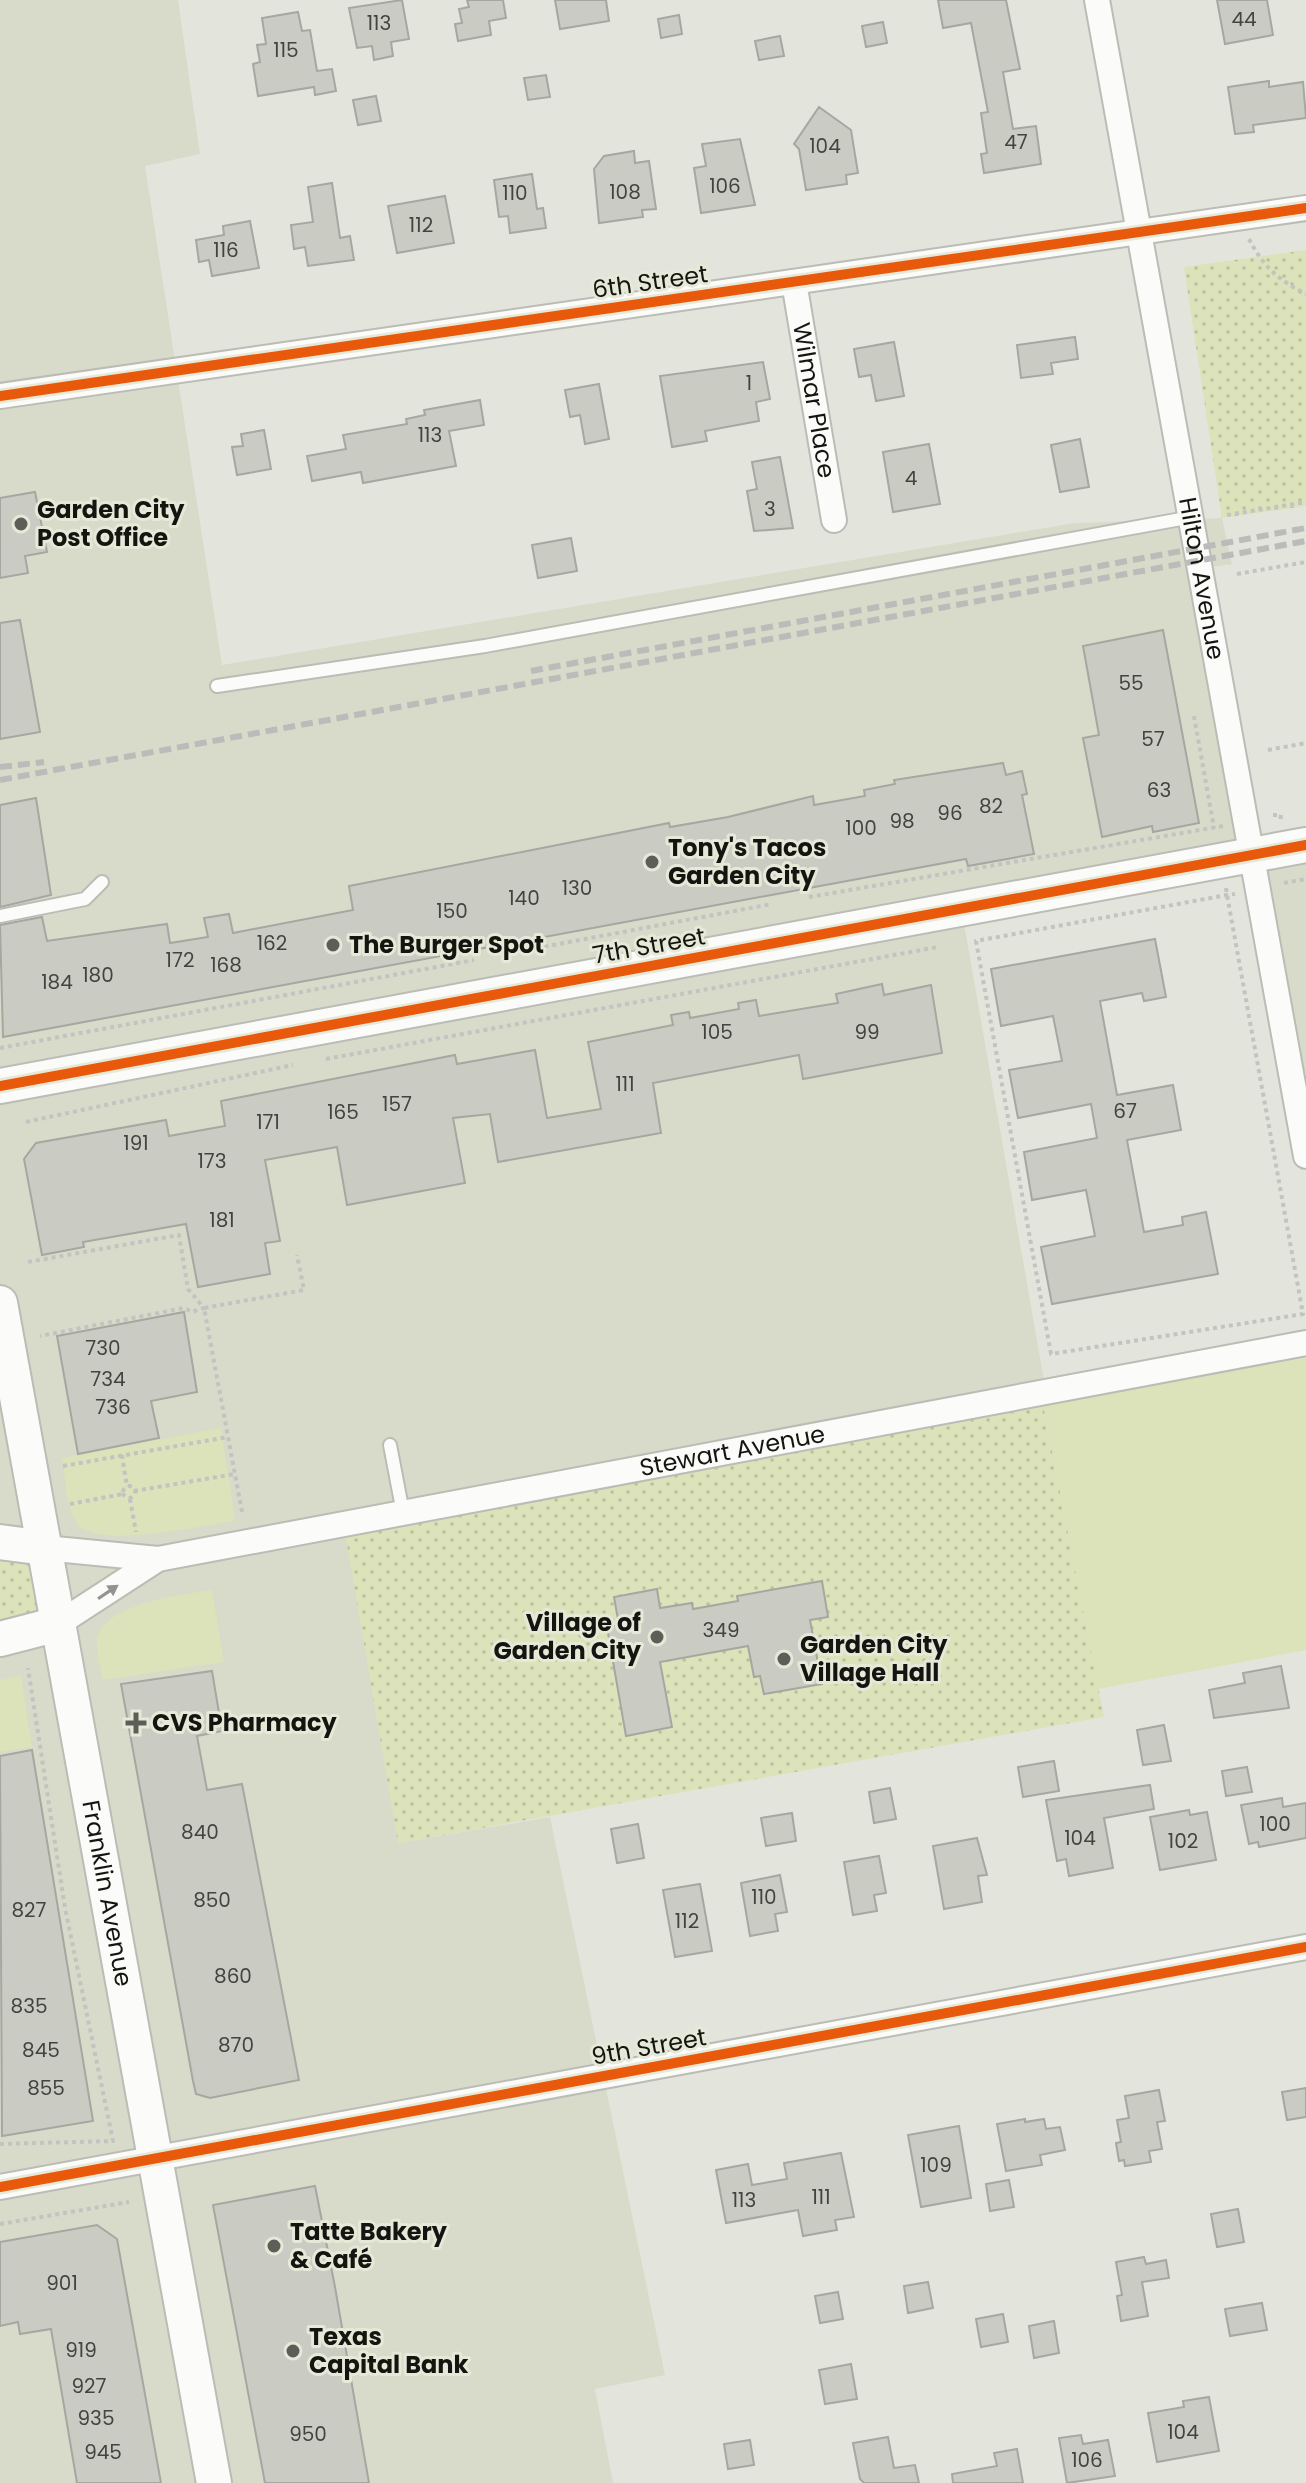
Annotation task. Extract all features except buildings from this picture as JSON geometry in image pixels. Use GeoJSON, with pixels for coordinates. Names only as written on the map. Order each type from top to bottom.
{"type":"FeatureCollection","features":[{"type":"Feature","properties":{"kind":"street","name":"Hilton Avenue"},"geometry":{"type":"LineString","coordinates":[[1097,0],[1306,1156]]}},
{"type":"Feature","properties":{"kind":"street","name":"6th Street"},"geometry":{"type":"LineString","coordinates":[[0,396],[1306,208]]}},
{"type":"Feature","properties":{"kind":"street","name":"Wilmar Place"},"geometry":{"type":"LineString","coordinates":[[794,282],[834,520]]}},
{"type":"Feature","properties":{"kind":"street","name":"7th Street"},"geometry":{"type":"LineString","coordinates":[[0,1086],[1306,845]]}},
{"type":"Feature","properties":{"kind":"street","name":"Franklin Avenue"},"geometry":{"type":"LineString","coordinates":[[0,1303],[214,2483]]}},
{"type":"Feature","properties":{"kind":"street","name":"Stewart Avenue"},"geometry":{"type":"LineString","coordinates":[[0,1542],[158,1559],[1306,1343]]}},
{"type":"Feature","properties":{"kind":"street","name":"Stewart Avenue"},"geometry":{"type":"LineString","coordinates":[[0,1639],[58,1624],[158,1559]]}},
{"type":"Feature","properties":{"kind":"street","name":"9th Street"},"geometry":{"type":"LineString","coordinates":[[0,2187],[1306,1947]]}},
{"type":"Feature","properties":{"kind":"lane"},"geometry":{"type":"LineString","coordinates":[[217,686],[485,646],[1192,517]]}},
{"type":"Feature","properties":{"kind":"lane"},"geometry":{"type":"LineString","coordinates":[[0,916],[85,899],[102,882]]}},
{"type":"Feature","properties":{"kind":"lane"},"geometry":{"type":"LineString","coordinates":[[390,1445],[403,1513]]}},
{"type":"Feature","properties":{"kind":"path"},"geometry":{"type":"LineString","coordinates":[[1238,218],[1261,263],[1276,277],[1306,294]]}},
{"type":"Feature","properties":{"kind":"path"},"geometry":{"type":"LineString","coordinates":[[1227,515],[1306,502]]}},
{"type":"Feature","properties":{"kind":"path"},"geometry":{"type":"LineString","coordinates":[[1237,574],[1306,562]]}},
{"type":"Feature","properties":{"kind":"path"},"geometry":{"type":"LineString","coordinates":[[1194,716],[1214,828]]}},
{"type":"Feature","properties":{"kind":"path"},"geometry":{"type":"LineString","coordinates":[[1268,750],[1306,743]]}},
{"type":"Feature","properties":{"kind":"path"},"geometry":{"type":"LineString","coordinates":[[1273,815],[1281,815],[1280,822]]}},
{"type":"Feature","properties":{"kind":"path"},"geometry":{"type":"LineString","coordinates":[[809,897],[1223,826]]}},
{"type":"Feature","properties":{"kind":"path"},"geometry":{"type":"LineString","coordinates":[[1287,881],[1306,879]]}},
{"type":"Feature","properties":{"kind":"path"},"geometry":{"type":"LineString","coordinates":[[1226,888],[1227,895],[1303,1314],[1051,1354],[976,941],[1227,895],[1235,894]]}},
{"type":"Feature","properties":{"kind":"path"},"geometry":{"type":"LineString","coordinates":[[505,954],[772,904]]}},
{"type":"Feature","properties":{"kind":"path"},"geometry":{"type":"LineString","coordinates":[[326,1059],[938,947]]}},
{"type":"Feature","properties":{"kind":"path"},"geometry":{"type":"LineString","coordinates":[[0,1048],[474,960]]}},
{"type":"Feature","properties":{"kind":"path"},"geometry":{"type":"LineString","coordinates":[[26,1122],[293,1065]]}},
{"type":"Feature","properties":{"kind":"path"},"geometry":{"type":"LineString","coordinates":[[28,1262],[179,1235],[188,1289],[204,1308],[242,1512]]}},
{"type":"Feature","properties":{"kind":"path"},"geometry":{"type":"LineString","coordinates":[[40,1336],[184,1308],[192,1312],[304,1290],[297,1255]]}},
{"type":"Feature","properties":{"kind":"path"},"geometry":{"type":"LineString","coordinates":[[63,1466],[228,1437]]}},
{"type":"Feature","properties":{"kind":"path"},"geometry":{"type":"LineString","coordinates":[[122,1455],[127,1487],[123,1494]]}},
{"type":"Feature","properties":{"kind":"path"},"geometry":{"type":"LineString","coordinates":[[127,1487],[134,1491],[235,1474]]}},
{"type":"Feature","properties":{"kind":"path"},"geometry":{"type":"LineString","coordinates":[[129,1498],[134,1491]]}},
{"type":"Feature","properties":{"kind":"path"},"geometry":{"type":"LineString","coordinates":[[70,1504],[123,1494],[129,1498],[136,1532]]}},
{"type":"Feature","properties":{"kind":"path"},"geometry":{"type":"LineString","coordinates":[[0,2144],[113,2141],[65,1908],[28,1668]]}},
{"type":"Feature","properties":{"kind":"path"},"geometry":{"type":"LineString","coordinates":[[0,2224],[129,2202]]}},
{"type":"Feature","properties":{"kind":"shaded area"},"geometry":{"type":"Polygon","coordinates":[[[0,0],[178,0],[200,154],[145,166],[222,665],[1075,523],[1222,518],[1232,564],[1198,569],[1252,854],[1306,845],[1306,1147],[1252,855],[962,912],[1046,1392],[398,1843],[550,1817],[665,2375],[595,2389],[613,2483],[0,2483],[0,0]]]}},
{"type":"Feature","properties":{"kind":"green space"},"geometry":{"type":"Polygon","coordinates":[[[1306,250],[1306,506],[1222,518],[1184,267],[1306,250]]]}},
{"type":"Feature","properties":{"kind":"green space"},"geometry":{"type":"Polygon","coordinates":[[[1306,1343],[1306,1650],[1098,1689],[1041,1393],[1306,1343]]]}},
{"type":"Feature","properties":{"kind":"green space"},"geometry":{"type":"Polygon","coordinates":[[[1041,1393],[1104,1717],[398,1843],[343,1521],[1041,1393]]]}},
{"type":"Feature","properties":{"kind":"green space"},"geometry":{"type":"Polygon","coordinates":[[[221,1428],[235,1521],[133,1535],[94,1533],[76,1522],[67,1496],[62,1458],[221,1428]]]}},
{"type":"Feature","properties":{"kind":"green space"},"geometry":{"type":"Polygon","coordinates":[[[0,1536],[32,1554],[40,1596],[35,1613],[0,1638],[0,1536]]]}},
{"type":"Feature","properties":{"kind":"green space"},"geometry":{"type":"Polygon","coordinates":[[[212,1590],[224,1662],[103,1680],[97,1642],[102,1629],[112,1618],[144,1603],[212,1590]]]}},
{"type":"Feature","properties":{"kind":"green space"},"geometry":{"type":"Polygon","coordinates":[[[21,1676],[32,1747],[0,1752],[0,1680],[21,1676]]]}},
{"type":"Feature","properties":{"kind":"railway"},"geometry":{"type":"LineString","coordinates":[[531,671],[1306,528]]}},
{"type":"Feature","properties":{"kind":"railway"},"geometry":{"type":"LineString","coordinates":[[0,780],[1306,541]]}},
{"type":"Feature","properties":{"kind":"railway"},"geometry":{"type":"LineString","coordinates":[[0,767],[44,762]]}},
{"type":"Feature","properties":{"kind":"cycle path"},"geometry":{"type":"LineString","coordinates":[[0,396],[1306,208]]}},
{"type":"Feature","properties":{"kind":"cycle path"},"geometry":{"type":"LineString","coordinates":[[0,1086],[1306,845]]}},
{"type":"Feature","properties":{"kind":"cycle path"},"geometry":{"type":"LineString","coordinates":[[0,2187],[1306,1947]]}},
{"type":"Feature","properties":{"kind":"place","name":"Garden City Post Office"},"geometry":{"type":"Point","coordinates":[21,524]}},
{"type":"Feature","properties":{"kind":"place","name":"Tony's Tacos Garden City"},"geometry":{"type":"Point","coordinates":[652,862]}},
{"type":"Feature","properties":{"kind":"place","name":"The Burger Spot"},"geometry":{"type":"Point","coordinates":[333,945]}},
{"type":"Feature","properties":{"kind":"place","name":"Village of Garden City"},"geometry":{"type":"Point","coordinates":[657,1637]}},
{"type":"Feature","properties":{"kind":"place","name":"Garden City Village Hall"},"geometry":{"type":"Point","coordinates":[784,1659]}},
{"type":"Feature","properties":{"kind":"place","name":"CVS Pharmacy"},"geometry":{"type":"Point","coordinates":[136,1723]}},
{"type":"Feature","properties":{"kind":"place","name":"Tatte Bakery & Café"},"geometry":{"type":"Point","coordinates":[274,2246]}},
{"type":"Feature","properties":{"kind":"place","name":"Texas Capital Bank"},"geometry":{"type":"Point","coordinates":[293,2351]}}]}
